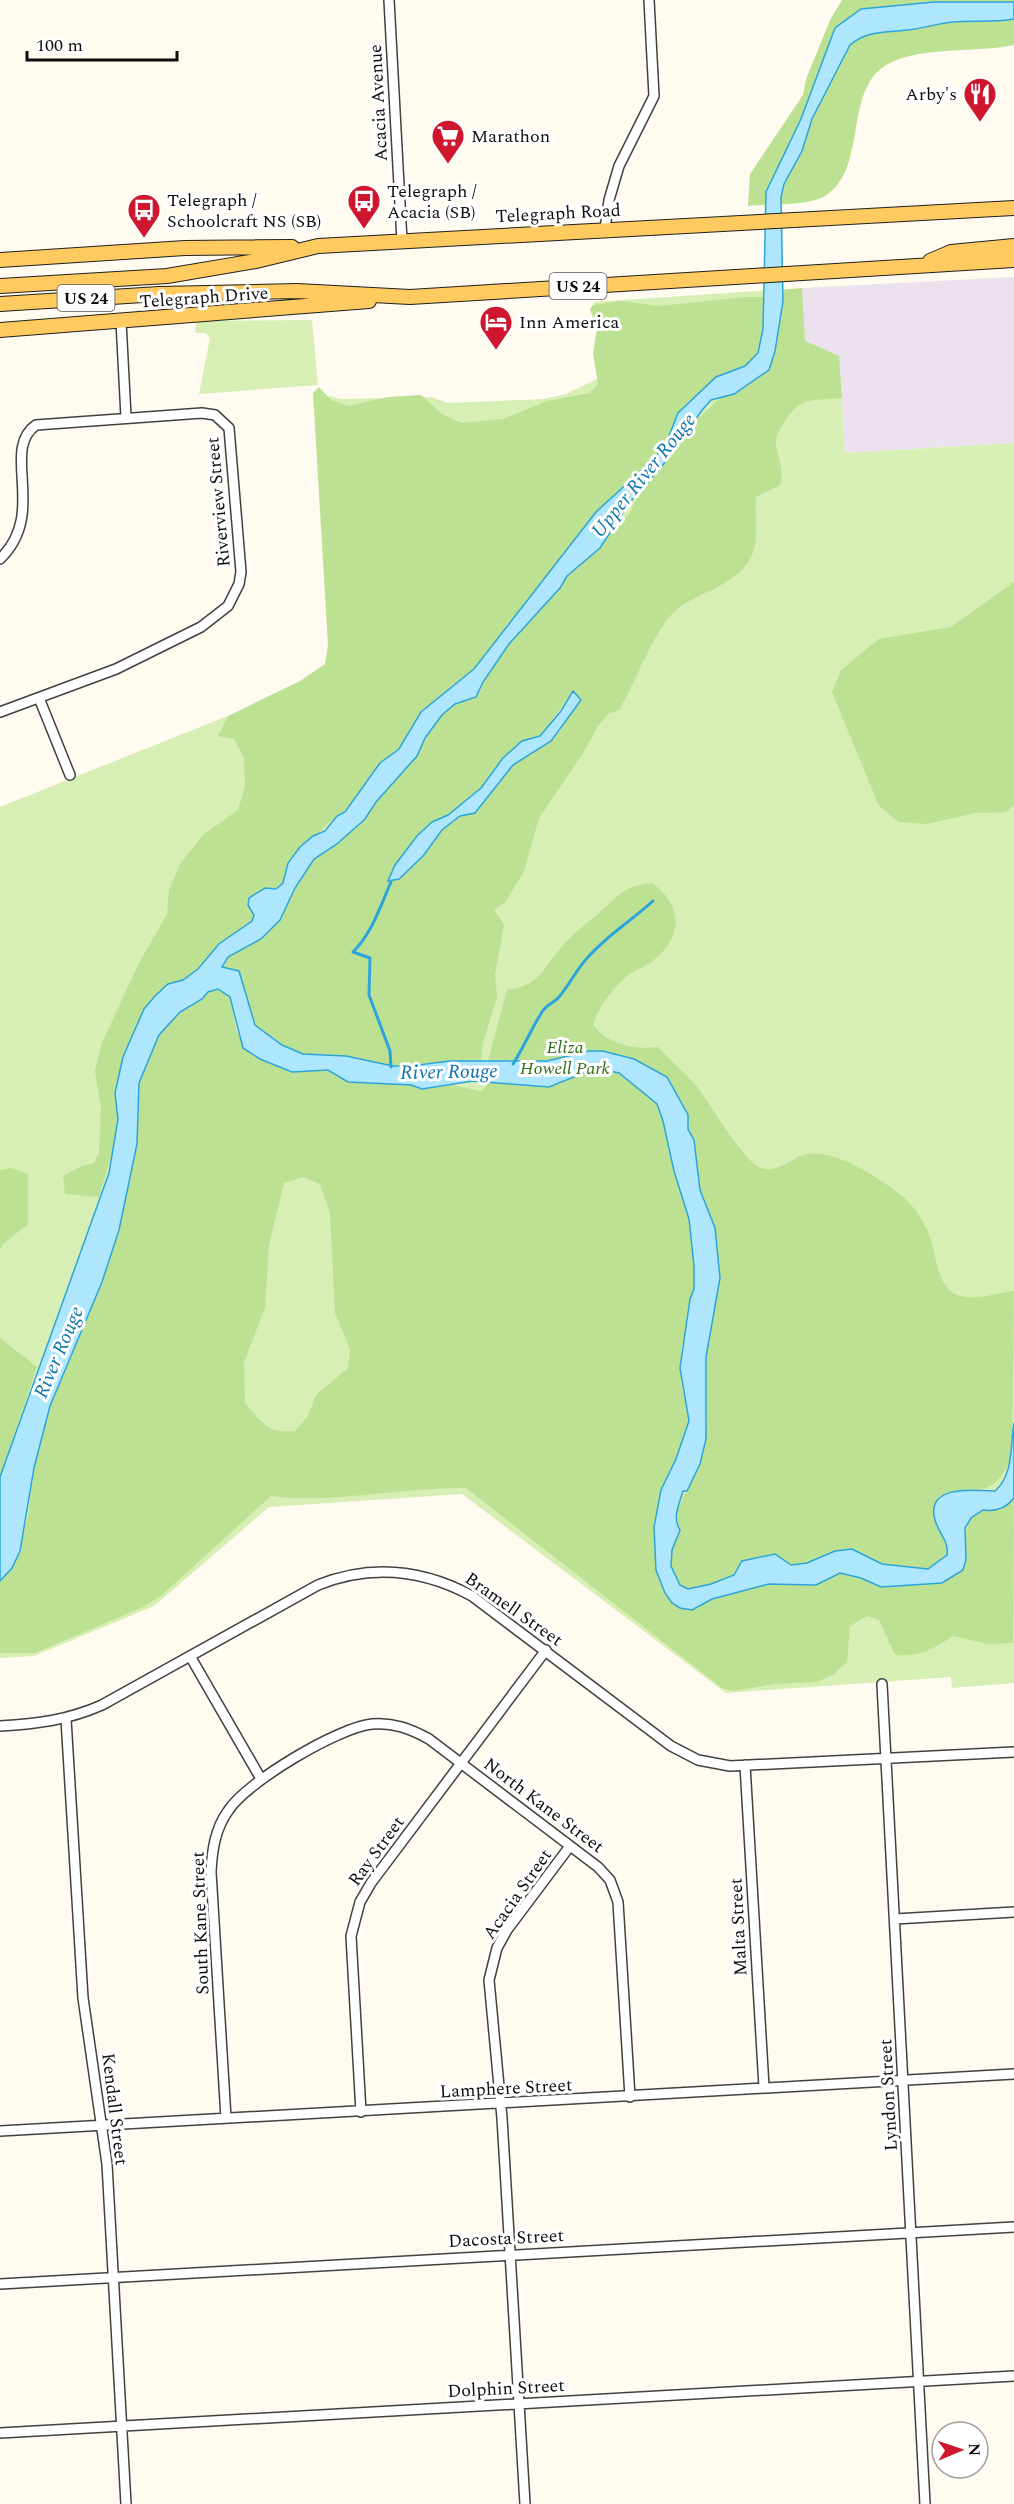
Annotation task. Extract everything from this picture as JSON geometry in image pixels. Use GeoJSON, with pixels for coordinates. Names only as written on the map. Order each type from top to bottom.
{"type":"FeatureCollection","features":[{"type":"Feature","properties":{"kind":"main road","name":"Telegraph Road"},"geometry":{"type":"LineString","coordinates":[[0,286],[167,276],[256,261],[318,246],[1014,208]]}},
{"type":"Feature","properties":{"kind":"main road"},"geometry":{"type":"LineString","coordinates":[[0,260],[184,248],[318,246]]}},
{"type":"Feature","properties":{"kind":"main road"},"geometry":{"type":"LineString","coordinates":[[920,266],[951,252],[1014,246]]}},
{"type":"Feature","properties":{"kind":"main road","name":"US 24"},"geometry":{"type":"LineString","coordinates":[[0,304],[159,294],[297,291],[410,297],[1014,260]]}},
{"type":"Feature","properties":{"kind":"main road","name":"Telegraph Drive"},"geometry":{"type":"LineString","coordinates":[[0,330],[410,297]]}},
{"type":"Feature","properties":{"kind":"street","name":"Acacia Avenue"},"geometry":{"type":"LineString","coordinates":[[389,0],[402,241]]}},
{"type":"Feature","properties":{"kind":"street"},"geometry":{"type":"LineString","coordinates":[[606,229],[609,200],[619,166],[654,96],[649,0]]}},
{"type":"Feature","properties":{"kind":"street"},"geometry":{"type":"LineString","coordinates":[[121,321],[126,417]]}},
{"type":"Feature","properties":{"kind":"street","name":"Riverview Street"},"geometry":{"type":"LineString","coordinates":[[0,559],[14,542],[23,518],[20,447],[28,430],[45,422],[208,413],[225,422],[232,439],[240,572],[239,584],[228,606],[201,627],[116,669],[0,712]]}},
{"type":"Feature","properties":{"kind":"street"},"geometry":{"type":"LineString","coordinates":[[39,698],[70,775]]}},
{"type":"Feature","properties":{"kind":"street","name":"Bramell Street"},"geometry":{"type":"LineString","coordinates":[[0,1726],[38,1724],[66,1719],[102,1705],[318,1585],[348,1575],[383,1571],[421,1575],[458,1588],[486,1604],[685,1754],[713,1764],[745,1765],[1014,1752]]}},
{"type":"Feature","properties":{"kind":"street","name":"Ray Street"},"geometry":{"type":"LineString","coordinates":[[361,2112],[351,1952],[354,1919],[371,1883],[546,1650]]}},
{"type":"Feature","properties":{"kind":"street"},"geometry":{"type":"LineString","coordinates":[[190,1656],[261,1779]]}},
{"type":"Feature","properties":{"kind":"street","name":"Lyndon Street"},"geometry":{"type":"LineString","coordinates":[[882,1684],[925,2504]]}},
{"type":"Feature","properties":{"kind":"street","name":"Kendall Street"},"geometry":{"type":"LineString","coordinates":[[66,1719],[84,1998],[103,2125],[126,2504]]}},
{"type":"Feature","properties":{"kind":"street","name":"North Kane Street"},"geometry":{"type":"LineString","coordinates":[[261,1779],[346,1731],[371,1724],[391,1724],[414,1730],[462,1763],[603,1872],[616,1894],[630,2097]]}},
{"type":"Feature","properties":{"kind":"street","name":"Malta Street"},"geometry":{"type":"LineString","coordinates":[[745,1765],[764,2087]]}},
{"type":"Feature","properties":{"kind":"street","name":"South Kane Street"},"geometry":{"type":"LineString","coordinates":[[226,2118],[212,1858],[217,1833],[227,1812],[242,1792],[261,1779]]}},
{"type":"Feature","properties":{"kind":"street","name":"Acacia Street"},"geometry":{"type":"LineString","coordinates":[[501,2104],[488,1995],[492,1963],[507,1930],[570,1846]]}},
{"type":"Feature","properties":{"kind":"street"},"geometry":{"type":"LineString","coordinates":[[895,1919],[1014,1912]]}},
{"type":"Feature","properties":{"kind":"street","name":"Lamphere Street"},"geometry":{"type":"LineString","coordinates":[[0,2131],[1014,2074]]}},
{"type":"Feature","properties":{"kind":"street"},"geometry":{"type":"LineString","coordinates":[[501,2104],[525,2504]]}},
{"type":"Feature","properties":{"kind":"street","name":"Dacosta Street"},"geometry":{"type":"LineString","coordinates":[[0,2284],[1014,2227]]}},
{"type":"Feature","properties":{"kind":"street","name":"Dolphin Street"},"geometry":{"type":"LineString","coordinates":[[0,2433],[1014,2376]]}},
{"type":"Feature","properties":{"kind":"shaded area"},"geometry":{"type":"Polygon","coordinates":[[[1014,277],[1014,443],[845,453],[839,357],[805,341],[802,288],[1014,277]]]}},
{"type":"Feature","properties":{"kind":"green space"},"geometry":{"type":"Polygon","coordinates":[[[842,0],[1014,0],[1014,45],[932,52],[901,58],[888,64],[874,76],[865,91],[847,168],[838,184],[825,196],[809,202],[748,206],[750,174],[803,95],[806,79],[831,18],[842,0]]]}},
{"type":"Feature","properties":{"kind":"green space","name":"Eliza Howell Park"},"geometry":{"type":"Polygon","coordinates":[[[802,288],[805,341],[839,356],[845,453],[1014,443],[1014,1683],[952,1688],[951,1677],[726,1693],[462,1494],[269,1507],[154,1606],[34,1656],[0,1658],[0,807],[333,674],[317,397],[331,396],[340,399],[431,397],[448,403],[544,399],[566,394],[597,379],[600,315],[593,302],[802,288]]]}},
{"type":"Feature","properties":{"kind":"green space"},"geometry":{"type":"Polygon","coordinates":[[[802,288],[805,341],[839,356],[842,398],[809,401],[791,413],[776,440],[781,468],[780,485],[756,497],[756,536],[751,557],[734,577],[676,610],[667,620],[653,641],[619,710],[608,714],[598,726],[582,755],[539,818],[524,871],[505,903],[494,909],[504,925],[495,974],[497,997],[483,1043],[481,1061],[393,1066],[303,1054],[282,1045],[255,1025],[239,971],[224,967],[228,957],[261,939],[280,920],[295,888],[314,859],[337,844],[365,819],[376,802],[417,756],[425,738],[442,715],[455,703],[476,697],[483,682],[509,644],[560,588],[567,576],[600,548],[612,529],[629,514],[642,488],[672,454],[689,427],[719,399],[734,394],[775,351],[784,290],[802,288]],[[573,691],[540,736],[521,741],[481,788],[448,815],[432,822],[395,865],[399,879],[423,856],[442,830],[460,816],[475,813],[513,765],[551,741],[581,701],[573,691]]]}},
{"type":"Feature","properties":{"kind":"green space"},"geometry":{"type":"Polygon","coordinates":[[[765,297],[763,329],[758,353],[745,366],[716,377],[678,413],[667,441],[654,459],[618,492],[533,592],[474,669],[421,712],[399,749],[380,763],[345,812],[336,816],[288,863],[283,883],[249,905],[254,915],[253,920],[219,944],[198,969],[183,980],[168,984],[144,1009],[115,1093],[118,1119],[114,1147],[99,1197],[65,1194],[63,1176],[82,1166],[94,1163],[99,1153],[101,1108],[95,1071],[101,1045],[139,963],[167,914],[169,890],[180,864],[203,835],[238,810],[245,787],[244,758],[234,739],[218,736],[228,716],[300,681],[325,664],[328,645],[313,393],[319,387],[331,400],[349,406],[388,397],[421,395],[442,414],[462,423],[503,419],[547,401],[590,393],[598,384],[593,353],[597,329],[590,309],[593,305],[620,301],[659,306],[765,297]]]}},
{"type":"Feature","properties":{"kind":"green space"},"geometry":{"type":"Polygon","coordinates":[[[312,320],[318,385],[199,394],[210,338],[206,333],[195,333],[196,324],[200,321],[312,320]]]}},
{"type":"Feature","properties":{"kind":"green space"},"geometry":{"type":"Polygon","coordinates":[[[1014,582],[1014,805],[1006,812],[975,813],[927,824],[899,822],[879,806],[832,692],[841,670],[879,639],[951,627],[1014,582]]]}},
{"type":"Feature","properties":{"kind":"green space"},"geometry":{"type":"Polygon","coordinates":[[[652,883],[662,892],[674,911],[675,930],[664,950],[652,962],[630,974],[616,986],[607,998],[593,1025],[599,1032],[622,1044],[640,1048],[658,1047],[693,1082],[744,1154],[761,1168],[774,1169],[802,1155],[832,1156],[858,1167],[893,1189],[911,1205],[922,1220],[930,1237],[944,1284],[955,1294],[977,1297],[1014,1291],[1012,1458],[1002,1475],[992,1485],[981,1489],[947,1493],[936,1503],[934,1518],[946,1544],[947,1555],[928,1569],[882,1564],[852,1549],[835,1551],[807,1563],[791,1565],[775,1554],[746,1562],[741,1565],[735,1575],[688,1589],[680,1585],[671,1566],[672,1550],[678,1536],[677,1511],[702,1455],[707,1417],[706,1357],[720,1278],[715,1228],[700,1190],[694,1140],[688,1129],[688,1115],[667,1077],[634,1059],[589,1051],[547,1061],[488,1061],[507,990],[534,981],[578,930],[627,889],[652,883]]]}},
{"type":"Feature","properties":{"kind":"green space"},"geometry":{"type":"Polygon","coordinates":[[[218,989],[230,997],[237,1033],[260,1059],[292,1072],[328,1070],[348,1082],[411,1085],[422,1089],[452,1085],[480,1091],[486,1087],[487,1081],[549,1087],[596,1068],[619,1073],[647,1094],[657,1104],[663,1121],[689,1219],[694,1266],[694,1289],[681,1350],[681,1383],[689,1421],[676,1459],[667,1476],[654,1527],[656,1554],[665,1593],[672,1603],[680,1608],[692,1610],[712,1599],[769,1584],[816,1585],[840,1573],[861,1578],[881,1587],[942,1583],[966,1560],[966,1533],[972,1518],[977,1513],[1011,1502],[1014,1498],[1013,1643],[988,1644],[953,1636],[926,1651],[912,1655],[895,1655],[879,1620],[867,1616],[850,1626],[847,1662],[834,1674],[817,1682],[774,1684],[733,1691],[722,1688],[466,1488],[441,1488],[343,1497],[271,1496],[162,1595],[143,1607],[35,1653],[0,1653],[0,1581],[12,1568],[28,1516],[34,1468],[50,1406],[102,1282],[119,1230],[137,1144],[139,1083],[159,1035],[180,1012],[202,999],[208,992],[218,989]],[[304,1177],[284,1183],[269,1245],[265,1308],[244,1362],[245,1403],[261,1422],[272,1429],[295,1431],[308,1416],[316,1395],[348,1368],[350,1349],[335,1313],[330,1213],[320,1184],[304,1177]]]}},
{"type":"Feature","properties":{"kind":"green space"},"geometry":{"type":"Polygon","coordinates":[[[11,1168],[28,1174],[28,1224],[3,1244],[0,1250],[0,1170],[11,1168]]]}},
{"type":"Feature","properties":{"kind":"green space"},"geometry":{"type":"Polygon","coordinates":[[[0,1338],[37,1367],[0,1477],[0,1338]]]}},
{"type":"Feature","properties":{"kind":"water"},"geometry":{"type":"Polygon","coordinates":[[[934,2],[1014,2],[1014,19],[953,22],[877,33],[856,40],[850,45],[812,119],[802,151],[784,184],[781,197],[783,301],[775,351],[769,370],[734,394],[711,400],[662,466],[631,501],[600,548],[567,576],[560,588],[509,644],[483,682],[476,697],[455,704],[442,715],[425,738],[417,756],[376,802],[365,819],[337,844],[314,859],[295,888],[280,920],[261,939],[228,957],[222,967],[239,971],[255,1025],[282,1045],[303,1054],[346,1056],[393,1066],[410,1066],[450,1061],[547,1061],[589,1051],[603,1051],[634,1059],[667,1077],[688,1115],[688,1129],[694,1140],[700,1190],[715,1228],[720,1278],[706,1357],[706,1439],[700,1464],[687,1491],[683,1491],[676,1516],[680,1530],[672,1550],[671,1566],[680,1585],[688,1589],[711,1584],[734,1575],[742,1561],[775,1554],[791,1565],[807,1563],[835,1551],[852,1549],[882,1564],[928,1569],[947,1555],[945,1541],[935,1520],[934,1508],[937,1500],[944,1495],[965,1490],[995,1491],[1005,1477],[1008,1468],[1014,1423],[1014,1498],[1000,1508],[983,1510],[971,1518],[965,1528],[966,1560],[963,1570],[942,1583],[881,1587],[861,1578],[840,1573],[816,1585],[769,1584],[712,1599],[692,1610],[680,1608],[672,1603],[665,1593],[656,1570],[654,1527],[661,1490],[676,1459],[689,1421],[680,1368],[690,1299],[694,1289],[694,1266],[689,1219],[657,1104],[619,1073],[596,1068],[549,1087],[473,1081],[422,1089],[411,1085],[348,1082],[328,1070],[292,1072],[260,1059],[243,1048],[230,997],[218,989],[208,992],[202,999],[180,1012],[159,1035],[139,1083],[137,1144],[119,1230],[102,1282],[50,1406],[34,1468],[20,1551],[12,1568],[0,1581],[0,1477],[109,1173],[118,1119],[115,1093],[123,1057],[144,1009],[168,984],[183,980],[198,969],[219,944],[252,921],[254,915],[248,905],[249,898],[265,888],[276,889],[283,883],[288,863],[300,847],[313,836],[325,831],[337,816],[345,812],[380,763],[399,749],[421,712],[474,669],[596,512],[654,459],[667,441],[678,413],[716,377],[745,366],[758,353],[763,329],[766,192],[801,119],[835,28],[861,9],[934,2]]]}},
{"type":"Feature","properties":{"kind":"water"},"geometry":{"type":"Polygon","coordinates":[[[573,691],[581,700],[551,741],[513,765],[475,813],[460,816],[442,830],[423,856],[399,879],[388,881],[395,865],[417,836],[432,822],[448,815],[481,788],[503,758],[522,741],[540,736],[561,711],[573,691]]]}},
{"type":"Feature","properties":{"kind":"waterway","name":"River Rouge"},"geometry":{"type":"LineString","coordinates":[[391,882],[370,928],[353,952],[370,958],[369,995],[390,1051],[391,1067]]}},
{"type":"Feature","properties":{"kind":"waterway"},"geometry":{"type":"LineString","coordinates":[[513,1064],[542,1012],[559,997],[585,961],[604,941],[653,901]]}},
{"type":"Feature","properties":{"kind":"place","name":"Arby's"},"geometry":{"type":"Point","coordinates":[980,123]}},
{"type":"Feature","properties":{"kind":"place","name":"Marathon"},"geometry":{"type":"Point","coordinates":[448,165]}},
{"type":"Feature","properties":{"kind":"place","name":"Telegraph / Acacia (SB)"},"geometry":{"type":"Point","coordinates":[364,230]}},
{"type":"Feature","properties":{"kind":"place","name":"Telegraph / Schoolcraft NS (SB)"},"geometry":{"type":"Point","coordinates":[144,239]}},
{"type":"Feature","properties":{"kind":"place","name":"Inn America"},"geometry":{"type":"Point","coordinates":[496,351]}},
{"type":"Feature","properties":{"kind":"water label","name":"Upper River Rouge"},"geometry":{"type":"Point","coordinates":[643,475]}}]}
